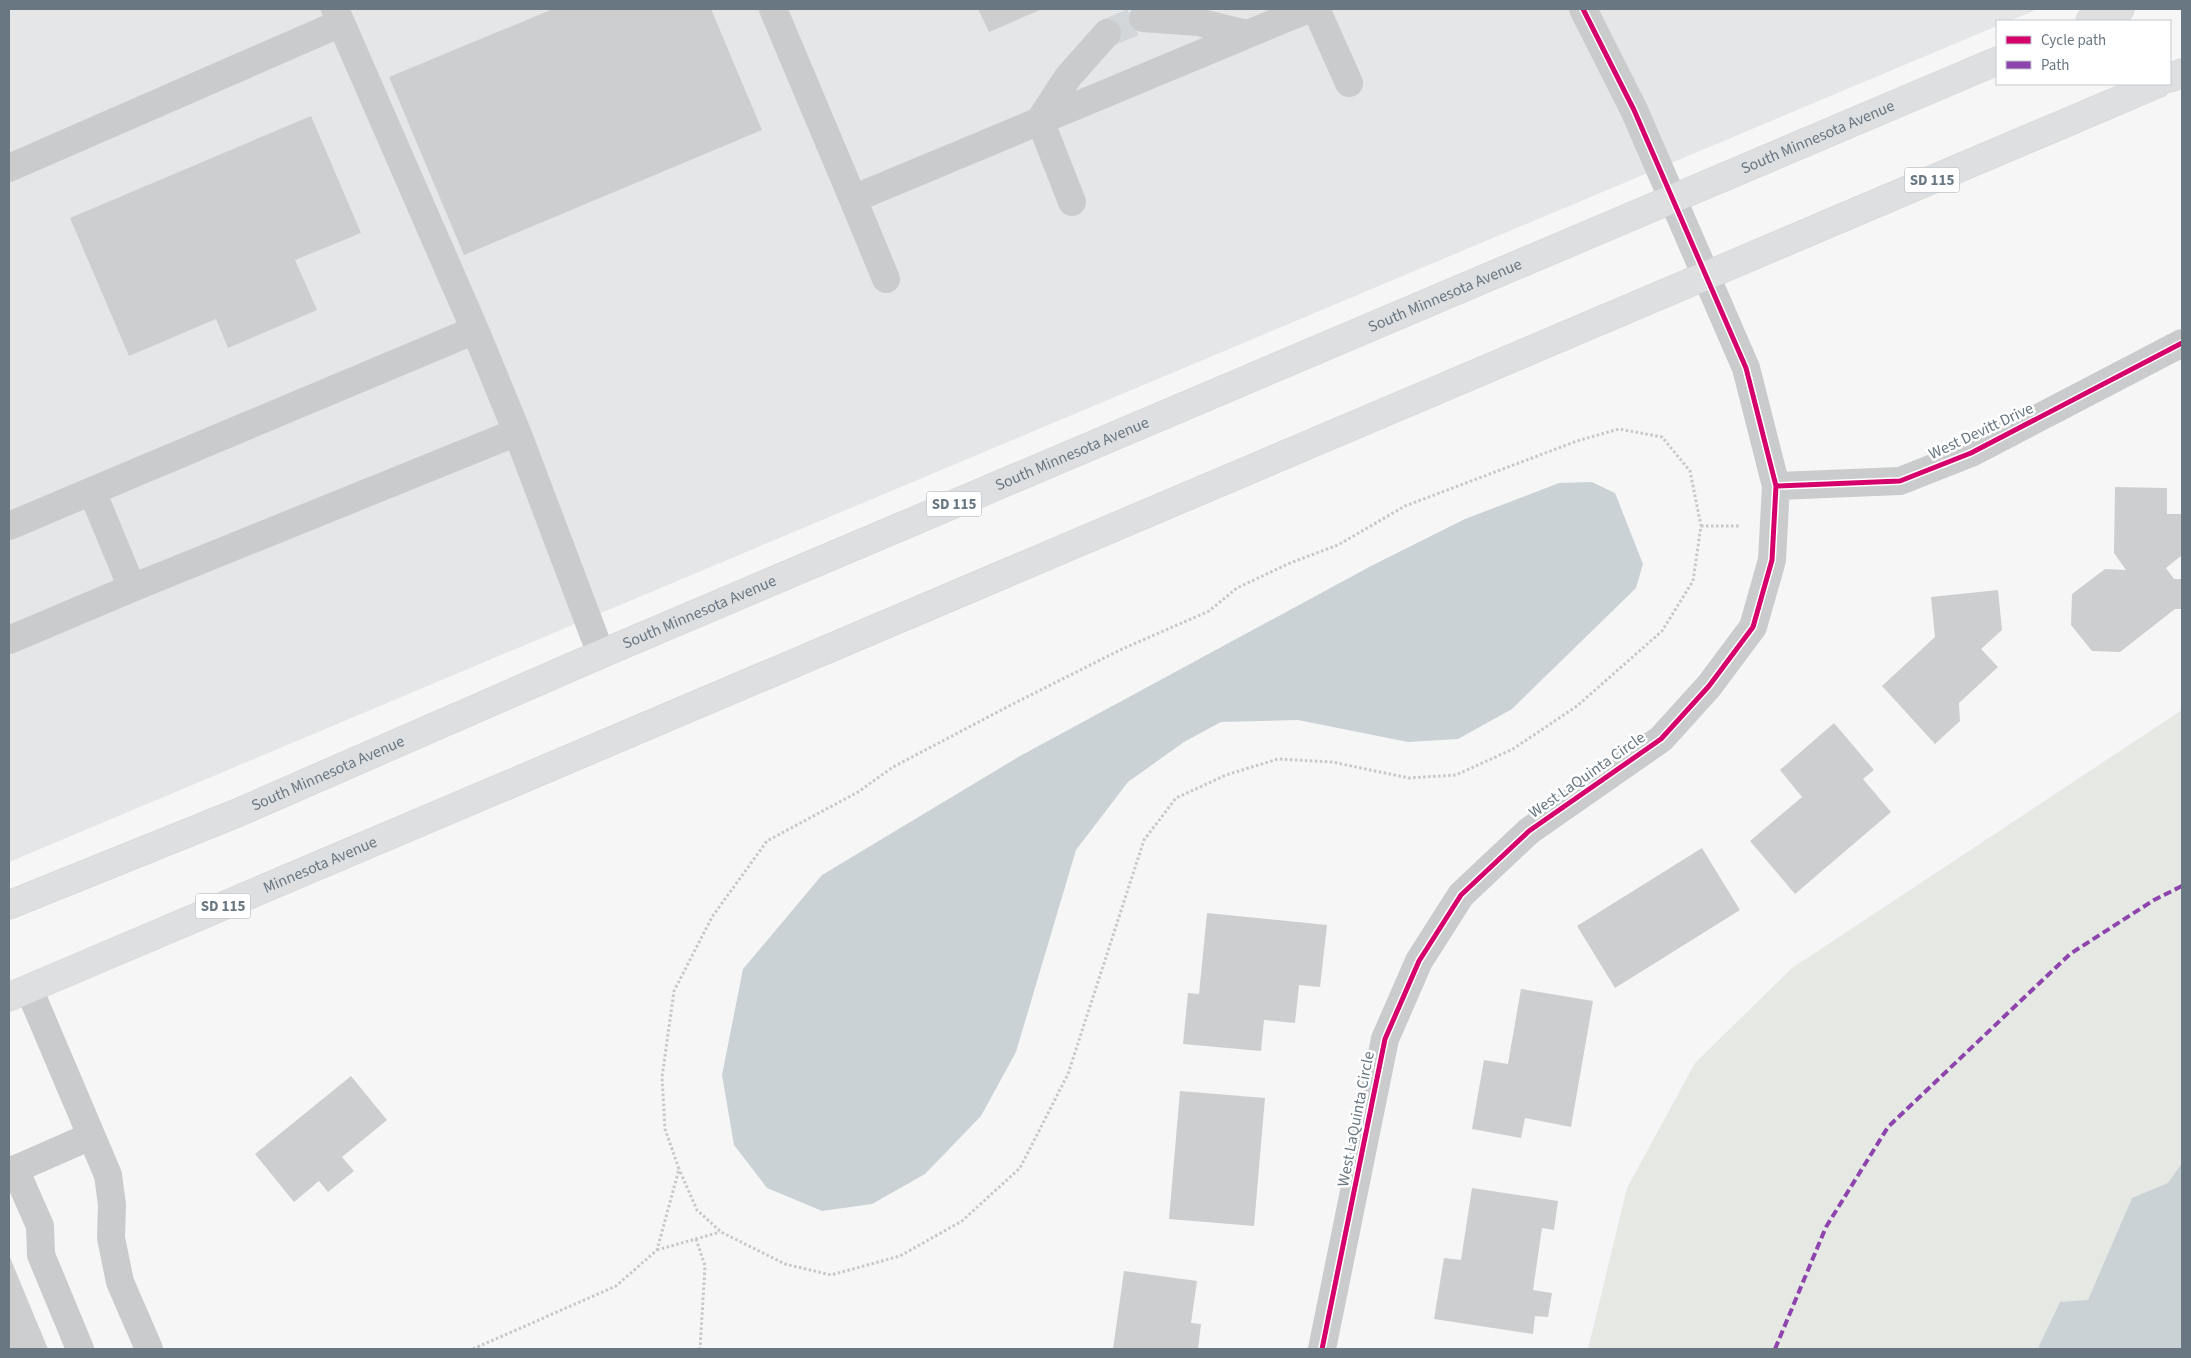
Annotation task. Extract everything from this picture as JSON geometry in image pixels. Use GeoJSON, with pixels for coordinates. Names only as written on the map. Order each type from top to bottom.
{"type":"FeatureCollection","features":[{"type":"Feature","properties":{"kind":"main road"},"geometry":{"type":"LineString","coordinates":[[2092,20],[2120,9]]}},
{"type":"Feature","properties":{"kind":"main road","name":"South Minnesota Avenue"},"geometry":{"type":"LineString","coordinates":[[9,906],[237,813],[601,654],[1996,61]]}},
{"type":"Feature","properties":{"kind":"main road","name":"SD 115"},"geometry":{"type":"LineString","coordinates":[[1707,276],[2155,85]]}},
{"type":"Feature","properties":{"kind":"main road","name":"Minnesota Avenue"},"geometry":{"type":"LineString","coordinates":[[19,993],[1707,276]]}},
{"type":"Feature","properties":{"kind":"street"},"geometry":{"type":"LineString","coordinates":[[773,9],[886,279]]}},
{"type":"Feature","properties":{"kind":"street"},"geometry":{"type":"LineString","coordinates":[[853,199],[1308,9]]}},
{"type":"Feature","properties":{"kind":"street"},"geometry":{"type":"LineString","coordinates":[[1316,9],[1349,83]]}},
{"type":"Feature","properties":{"kind":"street","name":"West LaQuinta Circle"},"geometry":{"type":"LineString","coordinates":[[1322,1349],[1385,1039],[1419,961],[1461,895],[1529,830],[1661,739],[1709,686],[1753,628],[1772,560],[1776,486],[1746,368],[1634,110],[1583,9]]}},
{"type":"Feature","properties":{"kind":"street"},"geometry":{"type":"LineString","coordinates":[[9,168],[338,16],[475,330],[517,432],[601,654]]}},
{"type":"Feature","properties":{"kind":"street"},"geometry":{"type":"LineString","coordinates":[[1143,18],[1198,22],[1247,34]]}},
{"type":"Feature","properties":{"kind":"street"},"geometry":{"type":"LineString","coordinates":[[1040,120],[1068,77],[1107,33]]}},
{"type":"Feature","properties":{"kind":"street"},"geometry":{"type":"LineString","coordinates":[[1040,120],[1072,202]]}},
{"type":"Feature","properties":{"kind":"street"},"geometry":{"type":"LineString","coordinates":[[9,526],[475,330]]}},
{"type":"Feature","properties":{"kind":"street","name":"West Devitt Drive"},"geometry":{"type":"LineString","coordinates":[[1776,486],[1900,481],[1971,453],[2182,343]]}},
{"type":"Feature","properties":{"kind":"street"},"geometry":{"type":"LineString","coordinates":[[9,640],[132,588],[517,432]]}},
{"type":"Feature","properties":{"kind":"street"},"geometry":{"type":"LineString","coordinates":[[92,491],[132,588]]}},
{"type":"Feature","properties":{"kind":"street"},"geometry":{"type":"LineString","coordinates":[[19,993],[91,1136],[108,1176],[112,1205],[112,1238],[120,1282],[149,1349]]}},
{"type":"Feature","properties":{"kind":"street"},"geometry":{"type":"LineString","coordinates":[[80,1349],[41,1255],[40,1226],[12,1170],[91,1136]]}},
{"type":"Feature","properties":{"kind":"path"},"geometry":{"type":"LineString","coordinates":[[1619,429],[1662,437],[1690,471],[1701,526],[1693,581],[1662,631],[1577,706],[1513,750],[1456,775],[1409,778],[1332,762],[1278,759],[1226,775],[1176,798],[1144,840],[1068,1074],[1020,1168],[962,1221],[900,1256],[831,1275],[785,1264],[721,1232],[697,1210],[679,1169],[666,1129],[662,1077],[674,991],[712,917],[767,841],[858,792],[893,767],[1009,706],[1120,650],[1210,611],[1237,588],[1290,563],[1338,545],[1405,506],[1577,441],[1619,429]]}},
{"type":"Feature","properties":{"kind":"path"},"geometry":{"type":"LineString","coordinates":[[1701,526],[1774,527]]}},
{"type":"Feature","properties":{"kind":"path"},"geometry":{"type":"LineString","coordinates":[[656,1250],[679,1169]]}},
{"type":"Feature","properties":{"kind":"path"},"geometry":{"type":"LineString","coordinates":[[474,1349],[616,1286],[656,1250],[721,1232]]}},
{"type":"Feature","properties":{"kind":"path"},"geometry":{"type":"LineString","coordinates":[[696,1239],[705,1266],[700,1349]]}},
{"type":"Feature","properties":{"kind":"shaded area"},"geometry":{"type":"Polygon","coordinates":[[[9,9],[2038,9],[2011,20],[1996,20],[1996,26],[9,862],[9,9]]]}},
{"type":"Feature","properties":{"kind":"shaded area"},"geometry":{"type":"Polygon","coordinates":[[[1592,482],[1615,493],[1643,564],[1636,588],[1512,709],[1458,739],[1408,742],[1298,720],[1221,722],[1184,742],[1128,782],[1076,850],[1016,1052],[981,1116],[925,1174],[872,1204],[822,1211],[767,1188],[734,1145],[722,1075],[743,969],[822,875],[1020,756],[1371,566],[1465,519],[1559,483],[1592,482]]]}},
{"type":"Feature","properties":{"kind":"shaded area"},"geometry":{"type":"Polygon","coordinates":[[[2182,710],[2182,1349],[1588,1349],[1627,1188],[1695,1063],[1792,968],[2182,710]]]}},
{"type":"Feature","properties":{"kind":"shaded area"},"geometry":{"type":"Polygon","coordinates":[[[2182,1163],[2182,1349],[2039,1349],[2060,1302],[2088,1300],[2132,1198],[2168,1183],[2182,1163]]]}},
{"type":"Feature","properties":{"kind":"building"},"geometry":{"type":"Polygon","coordinates":[[[553,9],[711,9],[762,130],[464,255],[389,77],[553,9]]]}},
{"type":"Feature","properties":{"kind":"building"},"geometry":{"type":"Polygon","coordinates":[[[978,9],[1042,9],[989,32],[978,9]]]}},
{"type":"Feature","properties":{"kind":"building"},"geometry":{"type":"Polygon","coordinates":[[[311,116],[361,233],[295,260],[317,310],[228,348],[216,319],[129,356],[70,218],[311,116]]]}},
{"type":"Feature","properties":{"kind":"building"},"geometry":{"type":"Polygon","coordinates":[[[2115,487],[2167,488],[2167,514],[2182,514],[2182,555],[2166,568],[2174,579],[2182,579],[2182,609],[2175,609],[2120,652],[2092,651],[2071,625],[2072,594],[2105,569],[2126,570],[2114,553],[2115,487]]]}},
{"type":"Feature","properties":{"kind":"building"},"geometry":{"type":"Polygon","coordinates":[[[1998,590],[2002,630],[1981,649],[1998,667],[1959,703],[1960,721],[1935,744],[1882,686],[1935,637],[1931,597],[1998,590]]]}},
{"type":"Feature","properties":{"kind":"building"},"geometry":{"type":"Polygon","coordinates":[[[1834,723],[1874,770],[1863,779],[1891,812],[1795,894],[1750,841],[1802,797],[1780,770],[1834,723]]]}},
{"type":"Feature","properties":{"kind":"building"},"geometry":{"type":"Polygon","coordinates":[[[1702,848],[1740,910],[1615,988],[1577,926],[1702,848]]]}},
{"type":"Feature","properties":{"kind":"building"},"geometry":{"type":"Polygon","coordinates":[[[1207,913],[1327,925],[1320,987],[1299,985],[1295,1023],[1264,1020],[1261,1051],[1183,1044],[1188,993],[1199,994],[1207,913]]]}},
{"type":"Feature","properties":{"kind":"building"},"geometry":{"type":"Polygon","coordinates":[[[1521,989],[1593,1001],[1571,1127],[1525,1118],[1521,1138],[1472,1129],[1484,1060],[1508,1064],[1521,989]]]}},
{"type":"Feature","properties":{"kind":"building"},"geometry":{"type":"Polygon","coordinates":[[[351,1076],[387,1120],[342,1157],[354,1171],[328,1192],[319,1181],[294,1202],[255,1154],[351,1076]]]}},
{"type":"Feature","properties":{"kind":"building"},"geometry":{"type":"Polygon","coordinates":[[[1180,1091],[1265,1098],[1254,1226],[1169,1219],[1180,1091]]]}},
{"type":"Feature","properties":{"kind":"building"},"geometry":{"type":"Polygon","coordinates":[[[1472,1188],[1558,1201],[1554,1230],[1542,1228],[1533,1290],[1552,1293],[1548,1317],[1535,1316],[1533,1334],[1434,1319],[1444,1258],[1461,1260],[1472,1188]]]}},
{"type":"Feature","properties":{"kind":"building"},"geometry":{"type":"Polygon","coordinates":[[[9,1255],[48,1349],[9,1349],[9,1255]]]}},
{"type":"Feature","properties":{"kind":"building"},"geometry":{"type":"Polygon","coordinates":[[[1124,1271],[1197,1281],[1191,1323],[1201,1324],[1198,1349],[1113,1349],[1124,1271]]]}},
{"type":"Feature","properties":{"kind":"tunnel"},"geometry":{"type":"LineString","coordinates":[[1107,33],[1143,18]]}},
{"type":"Feature","properties":{"kind":"marked path"},"geometry":{"type":"LineString","coordinates":[[1775,1349],[1826,1227],[1888,1127],[2070,954],[2154,900],[2182,886]]}},
{"type":"Feature","properties":{"kind":"cycle path"},"geometry":{"type":"LineString","coordinates":[[1322,1349],[1385,1039],[1419,961],[1461,895],[1529,831],[1661,739],[1709,686],[1753,627],[1772,560],[1776,486],[1746,368],[1634,110],[1583,9]]}},
{"type":"Feature","properties":{"kind":"cycle path"},"geometry":{"type":"LineString","coordinates":[[1776,486],[1900,481],[1971,453],[2182,343]]}}]}
